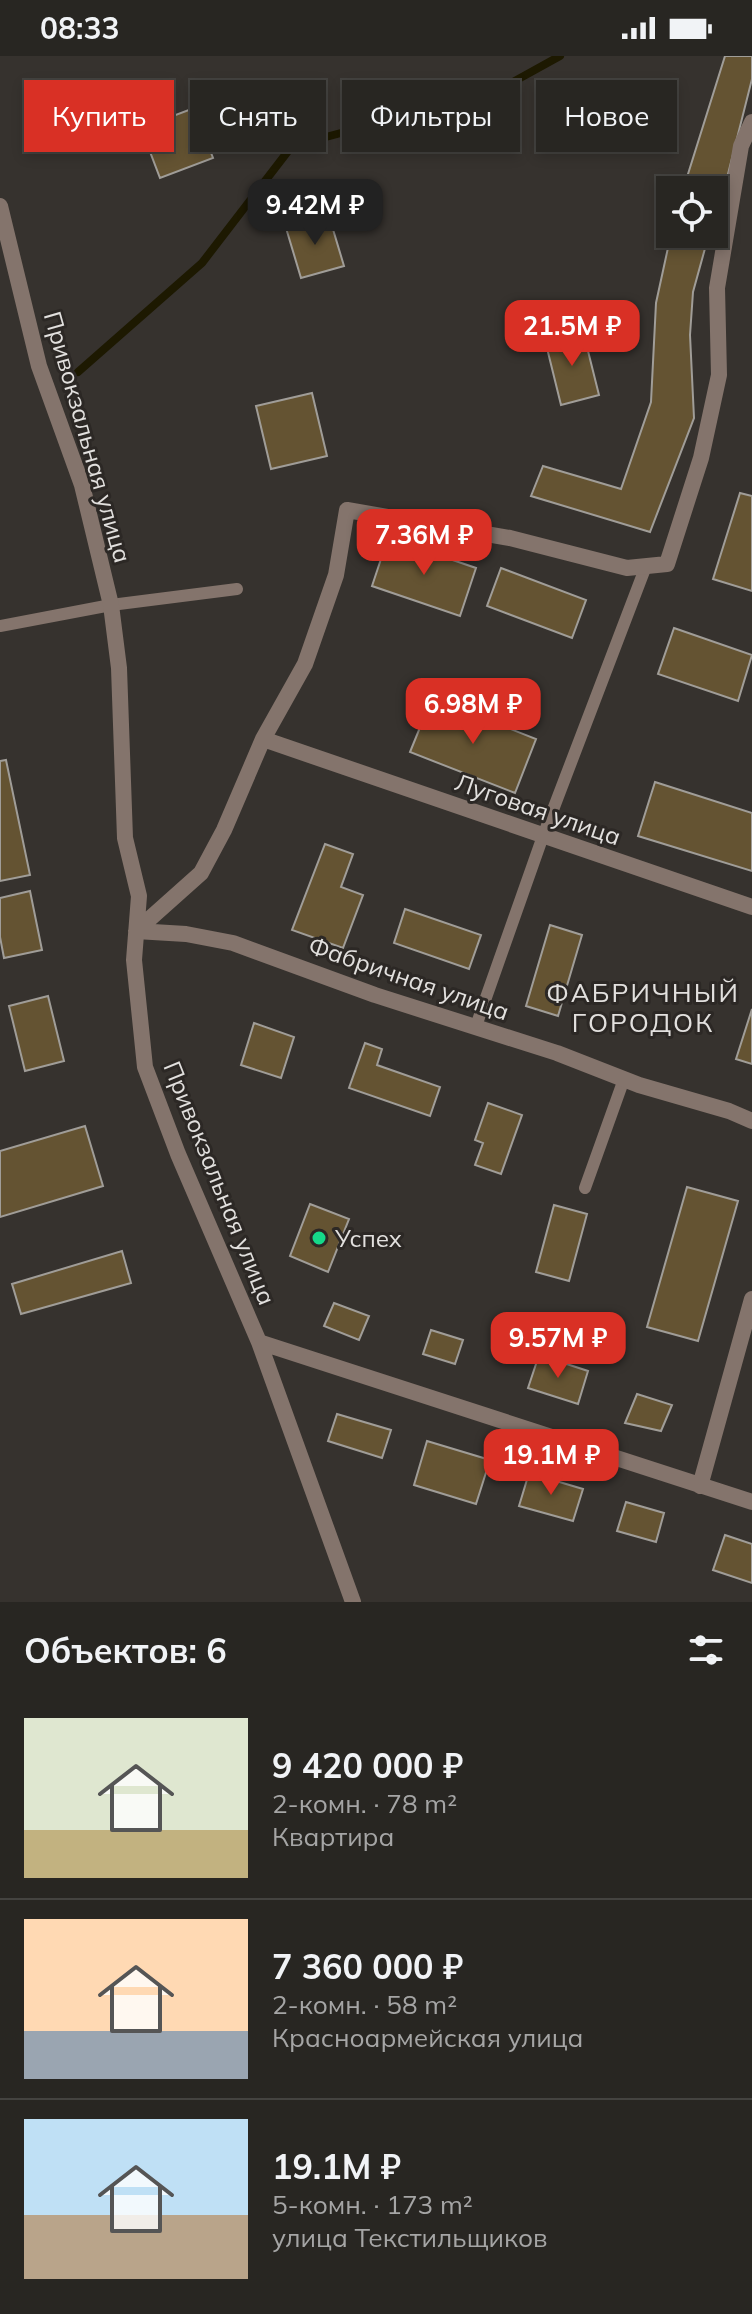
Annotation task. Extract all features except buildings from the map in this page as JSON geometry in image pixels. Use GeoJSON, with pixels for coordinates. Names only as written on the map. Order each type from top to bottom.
{"type":"FeatureCollection","features":[{"type":"Feature","properties":{"kind":"street"},"geometry":{"type":"LineString","coordinates":[[136,931],[201,873],[224,830],[263,739],[305,664],[336,575],[347,510],[510,538],[627,568],[667,564],[701,458],[719,375],[717,288],[741,146],[752,122]]}},
{"type":"Feature","properties":{"kind":"street","name":"Привокзальная улица"},"geometry":{"type":"LineString","coordinates":[[0,206],[39,366],[82,485],[111,605],[119,668],[125,838],[139,896],[134,960],[145,1067],[178,1154],[259,1342],[353,1602]]}},
{"type":"Feature","properties":{"kind":"street","name":"Луговая улица"},"geometry":{"type":"LineString","coordinates":[[263,739],[752,907]]}},
{"type":"Feature","properties":{"kind":"street","name":"Фабричная улица"},"geometry":{"type":"LineString","coordinates":[[136,931],[186,934],[233,943],[375,995],[476,1026],[752,1121]]}},
{"type":"Feature","properties":{"kind":"street"},"geometry":{"type":"LineString","coordinates":[[700,1486],[752,1299]]}},
{"type":"Feature","properties":{"kind":"street"},"geometry":{"type":"LineString","coordinates":[[259,1342],[752,1502]]}},
{"type":"Feature","properties":{"kind":"lane"},"geometry":{"type":"LineString","coordinates":[[476,1026],[543,836],[646,566]]}},
{"type":"Feature","properties":{"kind":"lane"},"geometry":{"type":"LineString","coordinates":[[0,626],[111,605],[237,589]]}},
{"type":"Feature","properties":{"kind":"lane"},"geometry":{"type":"LineString","coordinates":[[585,1188],[624,1079]]}},
{"type":"Feature","properties":{"kind":"waterway"},"geometry":{"type":"LineString","coordinates":[[78,372],[202,263],[292,146],[495,92],[560,56]]}},
{"type":"Feature","properties":{"kind":"place","name":"Успех"},"geometry":{"type":"Point","coordinates":[319,1238]}},
{"type":"Feature","properties":{"kind":"district","name":"ФАБРИЧНЫЙ ГОРОДОК"},"geometry":{"type":"Point","coordinates":[643,1007]}}]}
